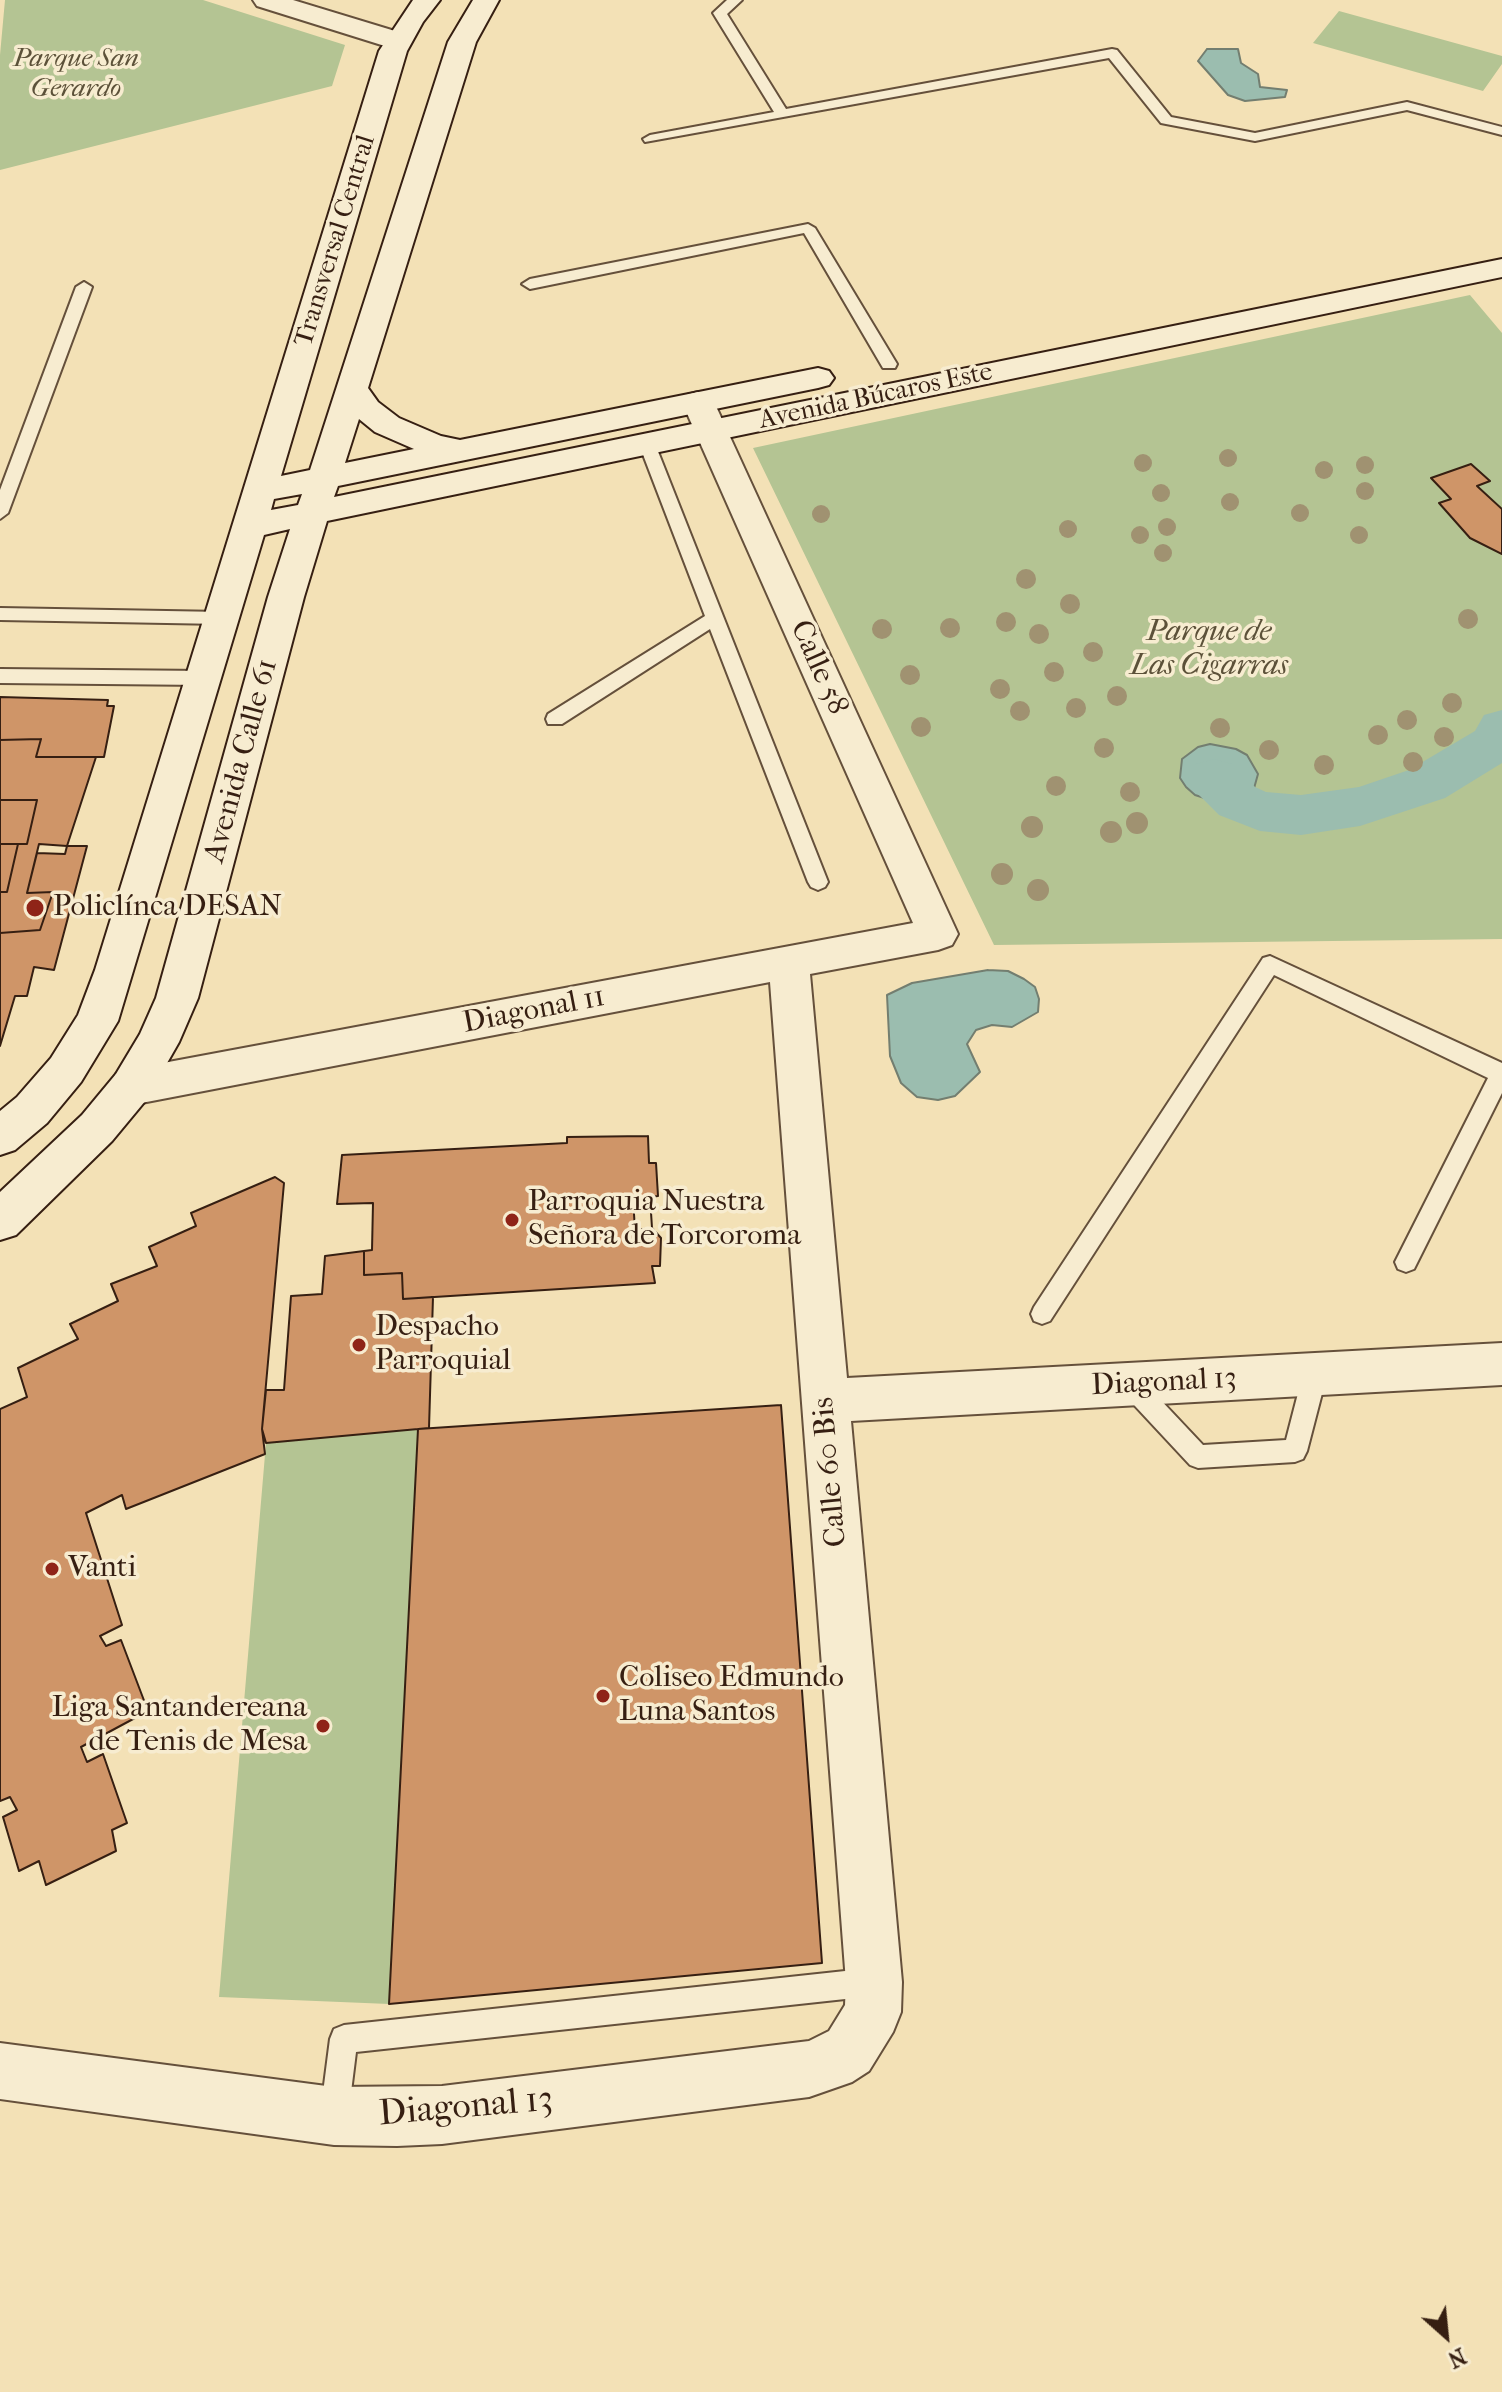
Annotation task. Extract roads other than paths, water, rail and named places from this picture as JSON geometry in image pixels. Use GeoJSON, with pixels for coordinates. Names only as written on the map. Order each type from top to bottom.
{"type":"FeatureCollection","features":[{"type":"Feature","properties":{"kind":"street"},"geometry":{"type":"LineString","coordinates":[[266,0],[398,41]]}},
{"type":"Feature","properties":{"kind":"street","name":"Transversal Central"},"geometry":{"type":"LineString","coordinates":[[256,509],[398,41],[427,0]]}},
{"type":"Feature","properties":{"kind":"street"},"geometry":{"type":"LineString","coordinates":[[318,496],[354,391],[462,42],[486,0]]}},
{"type":"Feature","properties":{"kind":"street","name":"Avenida Búcaros Este"},"geometry":{"type":"LineString","coordinates":[[1027,336],[1502,239]]}},
{"type":"Feature","properties":{"kind":"street","name":"Avenida Búcaros Este"},"geometry":{"type":"LineString","coordinates":[[318,496],[460,451],[705,417],[1502,268]]}},
{"type":"Feature","properties":{"kind":"street","name":"Avenida Búcaros Este"},"geometry":{"type":"LineString","coordinates":[[256,509],[318,496],[647,444],[705,417],[878,366]]}},
{"type":"Feature","properties":{"kind":"street"},"geometry":{"type":"LineString","coordinates":[[354,391],[367,409],[387,425],[433,445],[460,451]]}},
{"type":"Feature","properties":{"kind":"street","name":"Calle 58"},"geometry":{"type":"LineString","coordinates":[[705,417],[938,934]]}},
{"type":"Feature","properties":{"kind":"street","name":"Avenida Calle 61"},"geometry":{"type":"LineString","coordinates":[[0,1221],[97,1128],[131,1087],[158,1042],[177,998],[286,597],[318,496]]}},
{"type":"Feature","properties":{"kind":"street","name":"Avenida Calle 61"},"geometry":{"type":"LineString","coordinates":[[0,1137],[32,1110],[66,1070],[97,1021],[256,509]]}},
{"type":"Feature","properties":{"kind":"street","name":"Diagonal 11"},"geometry":{"type":"LineString","coordinates":[[131,1087],[938,934]]}},
{"type":"Feature","properties":{"kind":"street","name":"Calle 60 Bis"},"geometry":{"type":"LineString","coordinates":[[789,963],[874,1982]]}},
{"type":"Feature","properties":{"kind":"street","name":"Diagonal 13"},"geometry":{"type":"LineString","coordinates":[[825,1401],[1502,1364]]}},
{"type":"Feature","properties":{"kind":"street","name":"Diagonal 13"},"geometry":{"type":"LineString","coordinates":[[1,2072],[334,2116],[442,2115],[809,2069],[832,2062],[849,2051],[873,2012],[874,1982]]}},
{"type":"Feature","properties":{"kind":"lane"},"geometry":{"type":"LineString","coordinates":[[735,0],[720,13],[782,114]]}},
{"type":"Feature","properties":{"kind":"lane"},"geometry":{"type":"LineString","coordinates":[[650,139],[1112,53],[1166,120],[1255,137],[1407,106],[1502,131]]}},
{"type":"Feature","properties":{"kind":"lane"},"geometry":{"type":"LineString","coordinates":[[530,284],[808,228],[878,366]]}},
{"type":"Feature","properties":{"kind":"lane"},"geometry":{"type":"LineString","coordinates":[[0,513],[84,287]]}},
{"type":"Feature","properties":{"kind":"lane"},"geometry":{"type":"LineString","coordinates":[[647,444],[818,882]]}},
{"type":"Feature","properties":{"kind":"lane"},"geometry":{"type":"LineString","coordinates":[[0,614],[222,618]]}},
{"type":"Feature","properties":{"kind":"lane"},"geometry":{"type":"LineString","coordinates":[[555,719],[715,618]]}},
{"type":"Feature","properties":{"kind":"lane"},"geometry":{"type":"LineString","coordinates":[[0,676],[205,678]]}},
{"type":"Feature","properties":{"kind":"lane"},"geometry":{"type":"LineString","coordinates":[[1042,1314],[1270,964],[1502,1073],[1406,1262]]}},
{"type":"Feature","properties":{"kind":"lane"},"geometry":{"type":"LineString","coordinates":[[1130,1384],[1198,1457],[1295,1451],[1315,1374]]}},
{"type":"Feature","properties":{"kind":"lane"},"geometry":{"type":"LineString","coordinates":[[334,2116],[344,2039],[874,1982]]}},
{"type":"Feature","properties":{"kind":"waterway"},"geometry":{"type":"LineString","coordinates":[[1214,778],[1237,801],[1260,811],[1301,815],[1360,806],[1427,784],[1495,743],[1502,728]]}},
{"type":"Feature","properties":{"kind":"place","name":"Policlínca DESAN"},"geometry":{"type":"Point","coordinates":[35,908]}},
{"type":"Feature","properties":{"kind":"place","name":"Parroquia Nuestra Señora de Torcoroma"},"geometry":{"type":"Point","coordinates":[512,1220]}},
{"type":"Feature","properties":{"kind":"place","name":"Despacho Parroquial"},"geometry":{"type":"Point","coordinates":[359,1345]}},
{"type":"Feature","properties":{"kind":"place","name":"Vanti"},"geometry":{"type":"Point","coordinates":[52,1569]}},
{"type":"Feature","properties":{"kind":"place","name":"Coliseo Edmundo Luna Santos"},"geometry":{"type":"Point","coordinates":[603,1696]}},
{"type":"Feature","properties":{"kind":"place","name":"Liga Santandereana de Tenis de Mesa"},"geometry":{"type":"Point","coordinates":[323,1726]}},
{"type":"Feature","properties":{"kind":"park label","name":"Parque San Gerardo"},"geometry":{"type":"Point","coordinates":[76,75]}},
{"type":"Feature","properties":{"kind":"park label","name":"Parque de Las Cigarras"},"geometry":{"type":"Point","coordinates":[1209,650]}}]}
